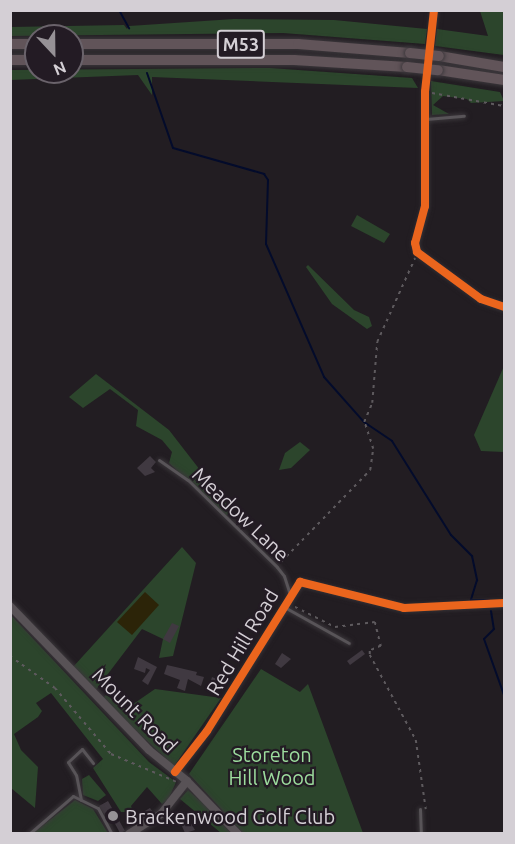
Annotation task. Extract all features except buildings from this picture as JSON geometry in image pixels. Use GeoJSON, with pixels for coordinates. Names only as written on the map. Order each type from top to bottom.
{"type":"FeatureCollection","features":[{"type":"Feature","properties":{"kind":"highway","name":"M53"},"geometry":{"type":"LineString","coordinates":[[84,44],[297,44],[439,56],[504,67]]}},
{"type":"Feature","properties":{"kind":"highway","name":"M53"},"geometry":{"type":"LineString","coordinates":[[84,60],[294,60],[407,67],[504,80]]}},
{"type":"Feature","properties":{"kind":"main road","name":"Mount Road"},"geometry":{"type":"LineString","coordinates":[[10,606],[149,750],[187,781],[238,834]]}},
{"type":"Feature","properties":{"kind":"main road"},"geometry":{"type":"LineString","coordinates":[[129,834],[161,814],[187,781]]}},
{"type":"Feature","properties":{"kind":"street"},"geometry":{"type":"LineString","coordinates":[[434,10],[425,92],[428,168],[425,206],[415,243],[417,252],[481,299],[504,307]]}},
{"type":"Feature","properties":{"kind":"street","name":"Red Hill Road"},"geometry":{"type":"LineString","coordinates":[[175,772],[207,730],[286,608],[293,588],[305,581],[404,608],[504,603]]}},
{"type":"Feature","properties":{"kind":"lane"},"geometry":{"type":"LineString","coordinates":[[426,119],[464,116]]}},
{"type":"Feature","properties":{"kind":"lane","name":"Meadow Lane"},"geometry":{"type":"LineString","coordinates":[[159,460],[188,480],[277,567],[284,576],[290,597]]}},
{"type":"Feature","properties":{"kind":"lane"},"geometry":{"type":"LineString","coordinates":[[286,608],[349,643]]}},
{"type":"Feature","properties":{"kind":"lane"},"geometry":{"type":"LineString","coordinates":[[81,800],[76,775],[68,762],[82,749],[93,763]]}},
{"type":"Feature","properties":{"kind":"lane"},"geometry":{"type":"LineString","coordinates":[[29,834],[73,796],[98,808],[112,834]]}},
{"type":"Feature","properties":{"kind":"lane"},"geometry":{"type":"LineString","coordinates":[[420,809],[421,834]]}},
{"type":"Feature","properties":{"kind":"path"},"geometry":{"type":"LineString","coordinates":[[425,92],[504,106]]}},
{"type":"Feature","properties":{"kind":"path"},"geometry":{"type":"LineString","coordinates":[[277,567],[370,470],[373,448],[365,420],[372,403],[377,342],[417,252]]}},
{"type":"Feature","properties":{"kind":"path"},"geometry":{"type":"LineString","coordinates":[[286,608],[296,606],[335,627],[375,622],[381,646],[370,651],[370,655],[416,740],[426,812]]}},
{"type":"Feature","properties":{"kind":"path"},"geometry":{"type":"LineString","coordinates":[[10,656],[55,688],[111,754],[170,781],[187,781]]}},
{"type":"Feature","properties":{"kind":"green space"},"geometry":{"type":"Polygon","coordinates":[[[480,11],[504,11],[504,55],[435,46],[437,29],[488,36],[480,11]]]}},
{"type":"Feature","properties":{"kind":"green space"},"geometry":{"type":"Polygon","coordinates":[[[234,19],[334,20],[427,29],[425,44],[283,33],[84,35],[84,26],[124,25],[127,29],[129,26],[234,19]]]}},
{"type":"Feature","properties":{"kind":"green space"},"geometry":{"type":"Polygon","coordinates":[[[11,27],[24,27],[24,36],[11,36],[11,27]]]}},
{"type":"Feature","properties":{"kind":"green space"},"geometry":{"type":"Polygon","coordinates":[[[270,68],[412,78],[418,88],[152,77],[152,95],[138,75],[84,77],[84,69],[270,68]]]}},
{"type":"Feature","properties":{"kind":"green space"},"geometry":{"type":"Polygon","coordinates":[[[11,70],[24,70],[24,79],[10,80],[11,70]]]}},
{"type":"Feature","properties":{"kind":"green space"},"geometry":{"type":"Polygon","coordinates":[[[431,81],[500,92],[504,101],[471,103],[467,99],[443,96],[433,105],[449,114],[432,115],[431,81]]]}},
{"type":"Feature","properties":{"kind":"green space"},"geometry":{"type":"Polygon","coordinates":[[[357,215],[390,234],[384,243],[351,226],[357,215]]]}},
{"type":"Feature","properties":{"kind":"green space"},"geometry":{"type":"Polygon","coordinates":[[[308,265],[354,310],[369,317],[372,326],[367,329],[332,304],[306,267],[308,265]]]}},
{"type":"Feature","properties":{"kind":"green space"},"geometry":{"type":"Polygon","coordinates":[[[504,366],[504,452],[481,451],[474,435],[504,366]]]}},
{"type":"Feature","properties":{"kind":"green space"},"geometry":{"type":"Polygon","coordinates":[[[96,374],[169,430],[231,510],[226,516],[169,463],[172,452],[162,440],[136,426],[138,410],[110,389],[83,408],[69,397],[96,374]]]}},
{"type":"Feature","properties":{"kind":"green space"},"geometry":{"type":"Polygon","coordinates":[[[300,442],[310,450],[291,468],[279,470],[285,453],[300,442]]]}},
{"type":"Feature","properties":{"kind":"green space"},"geometry":{"type":"Polygon","coordinates":[[[182,547],[196,563],[173,656],[159,658],[163,639],[142,629],[95,691],[73,667],[182,547]]]}},
{"type":"Feature","properties":{"kind":"green space"},"geometry":{"type":"Polygon","coordinates":[[[10,614],[149,762],[176,782],[168,800],[162,804],[147,787],[131,806],[133,812],[121,812],[93,768],[103,759],[51,693],[36,703],[42,711],[38,717],[14,734],[21,750],[38,767],[35,808],[11,788],[10,614]]]}},
{"type":"Feature","properties":{"kind":"green space","name":"Storeton Hill Wood"},"geometry":{"type":"Polygon","coordinates":[[[261,669],[300,692],[308,684],[363,833],[243,833],[189,774],[261,669]]]}},
{"type":"Feature","properties":{"kind":"green space"},"geometry":{"type":"Polygon","coordinates":[[[155,689],[221,698],[174,766],[102,699],[106,695],[126,709],[155,689]]]}},
{"type":"Feature","properties":{"kind":"green space"},"geometry":{"type":"Polygon","coordinates":[[[89,775],[106,795],[98,801],[83,795],[82,779],[89,775]]]}},
{"type":"Feature","properties":{"kind":"green space"},"geometry":{"type":"Polygon","coordinates":[[[188,790],[231,833],[221,833],[180,799],[188,790]]]}},
{"type":"Feature","properties":{"kind":"green space"},"geometry":{"type":"Polygon","coordinates":[[[75,800],[93,809],[108,833],[32,834],[75,800]]]}},
{"type":"Feature","properties":{"kind":"sand"},"geometry":{"type":"Polygon","coordinates":[[[145,592],[159,605],[132,635],[117,622],[145,592]]]}},
{"type":"Feature","properties":{"kind":"waterway"},"geometry":{"type":"LineString","coordinates":[[119,10],[129,28]]}},
{"type":"Feature","properties":{"kind":"waterway"},"geometry":{"type":"LineString","coordinates":[[147,73],[173,148],[264,174],[268,180],[266,244],[324,377],[364,422],[392,441],[451,535],[472,556],[477,580],[471,600],[489,600]]}},
{"type":"Feature","properties":{"kind":"waterway"},"geometry":{"type":"LineString","coordinates":[[491,611],[494,629],[484,639],[504,695]]}},
{"type":"Feature","properties":{"kind":"cycle path"},"geometry":{"type":"LineString","coordinates":[[434,10],[425,92],[425,206],[415,243],[417,252],[481,299],[504,307]]}},
{"type":"Feature","properties":{"kind":"cycle path"},"geometry":{"type":"LineString","coordinates":[[175,772],[207,731],[300,582],[404,608],[504,603]]}},
{"type":"Feature","properties":{"kind":"place","name":"Brackenwood Golf Club"},"geometry":{"type":"Point","coordinates":[113,816]}}]}
